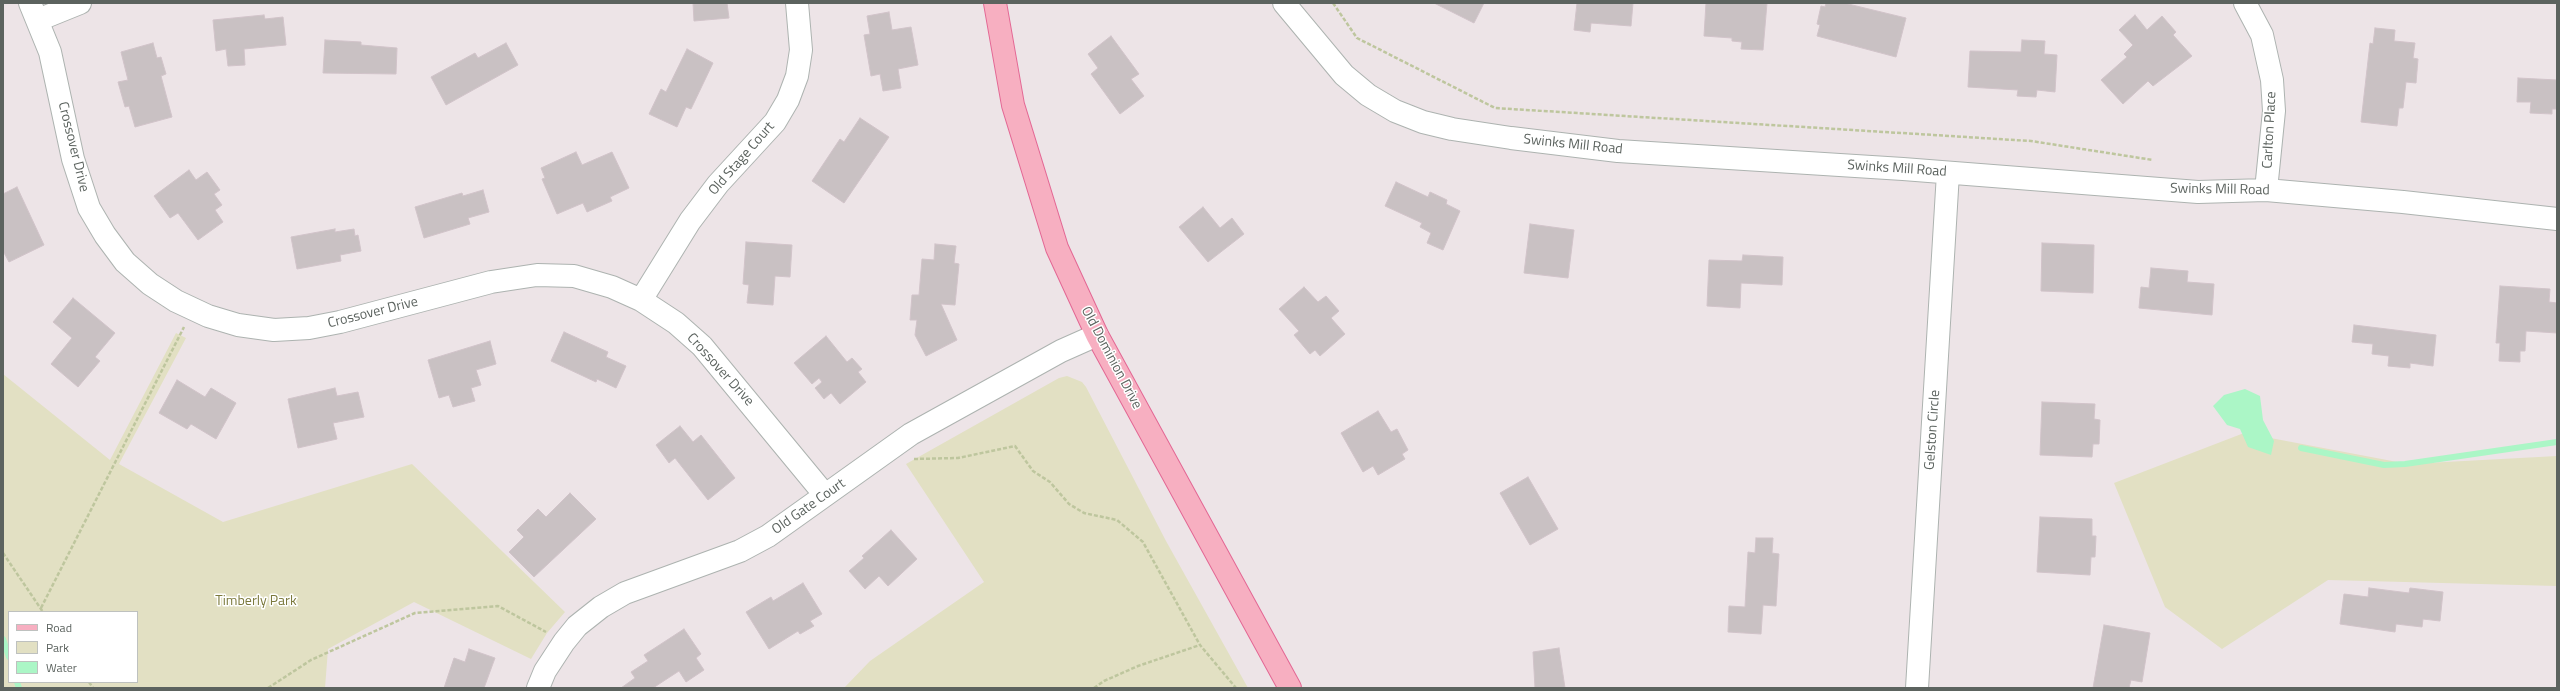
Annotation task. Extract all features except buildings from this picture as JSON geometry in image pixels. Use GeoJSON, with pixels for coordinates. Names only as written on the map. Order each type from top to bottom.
{"type":"FeatureCollection","features":[{"type":"Feature","properties":{"kind":"main road","name":"Old Dominion Drive"},"geometry":{"type":"LineString","coordinates":[[996,3],[1013,105],[1046,218],[1057,248],[1097,335],[1290,688]]}},
{"type":"Feature","properties":{"kind":"street"},"geometry":{"type":"LineString","coordinates":[[34,12],[80,3]]}},
{"type":"Feature","properties":{"kind":"street","name":"Old Stage Court"},"geometry":{"type":"LineString","coordinates":[[642,300],[690,221],[718,184],[775,122],[788,100],[797,76],[801,50],[797,3]]}},
{"type":"Feature","properties":{"kind":"street","name":"Swinks Mill Road"},"geometry":{"type":"LineString","coordinates":[[1284,3],[1344,75],[1375,99],[1395,111],[1423,122],[1511,138],[1618,151],[1948,173],[2198,192],[2266,190],[2403,202],[2557,219]]}},
{"type":"Feature","properties":{"kind":"street","name":"Carlton Place"},"geometry":{"type":"LineString","coordinates":[[2244,3],[2262,35],[2272,80],[2274,111],[2266,190]]}},
{"type":"Feature","properties":{"kind":"street","name":"Crossover Drive"},"geometry":{"type":"LineString","coordinates":[[34,12],[52,57],[73,159],[89,208],[104,235],[125,262],[150,284],[176,302],[238,325],[274,330],[309,328],[491,282],[537,275],[574,276],[612,287],[642,300],[676,323],[702,346],[825,495]]}},
{"type":"Feature","properties":{"kind":"street","name":"Gelston Circle"},"geometry":{"type":"LineString","coordinates":[[1918,688],[1948,173]]}},
{"type":"Feature","properties":{"kind":"street","name":"Old Gate Court"},"geometry":{"type":"LineString","coordinates":[[538,688],[545,671],[564,642],[577,626],[601,607],[624,593],[740,551],[768,536],[925,426],[1054,355],[1097,335]]}},
{"type":"Feature","properties":{"kind":"path"},"geometry":{"type":"LineString","coordinates":[[1333,3],[1357,38],[1495,108],[2031,141],[2153,160]]}},
{"type":"Feature","properties":{"kind":"path"},"geometry":{"type":"LineString","coordinates":[[41,608],[193,309]]}},
{"type":"Feature","properties":{"kind":"path"},"geometry":{"type":"LineString","coordinates":[[913,459],[958,458],[1015,446],[1033,471],[1050,482],[1069,504],[1084,513],[1117,520],[1143,542],[1200,645],[1236,688]]}},
{"type":"Feature","properties":{"kind":"path"},"geometry":{"type":"LineString","coordinates":[[3,553],[42,611]]}},
{"type":"Feature","properties":{"kind":"path"},"geometry":{"type":"LineString","coordinates":[[268,688],[311,660],[415,613],[498,606],[564,642]]}},
{"type":"Feature","properties":{"kind":"path"},"geometry":{"type":"LineString","coordinates":[[1094,688],[1104,681],[1138,666],[1200,645]]}},
{"type":"Feature","properties":{"kind":"green space","name":"Timberly Park"},"geometry":{"type":"Polygon","coordinates":[[[176,333],[186,338],[119,464],[223,522],[412,464],[565,612],[547,633],[531,659],[414,602],[328,649],[325,688],[3,688],[3,374],[110,460],[176,333]]]}},
{"type":"Feature","properties":{"kind":"green space"},"geometry":{"type":"Polygon","coordinates":[[[1067,376],[1082,382],[1086,387],[1166,541],[1248,688],[844,688],[870,661],[984,582],[906,464],[1059,378],[1067,376]]]}},
{"type":"Feature","properties":{"kind":"green space"},"geometry":{"type":"Polygon","coordinates":[[[2244,433],[2408,464],[2557,456],[2557,586],[2328,580],[2222,649],[2165,607],[2114,483],[2244,433]]]}},
{"type":"Feature","properties":{"kind":"water"},"geometry":{"type":"Polygon","coordinates":[[[2245,389],[2260,396],[2263,420],[2274,441],[2271,455],[2248,447],[2240,429],[2227,425],[2213,406],[2224,395],[2245,389]]]}},
{"type":"Feature","properties":{"kind":"waterway"},"geometry":{"type":"LineString","coordinates":[[2301,448],[2384,465],[2405,464],[2557,442]]}},
{"type":"Feature","properties":{"kind":"waterway"},"geometry":{"type":"LineString","coordinates":[[3,639],[8,654]]}},
{"type":"Feature","properties":{"kind":"waterway"},"geometry":{"type":"LineString","coordinates":[[17,683],[19,688]]}}]}
